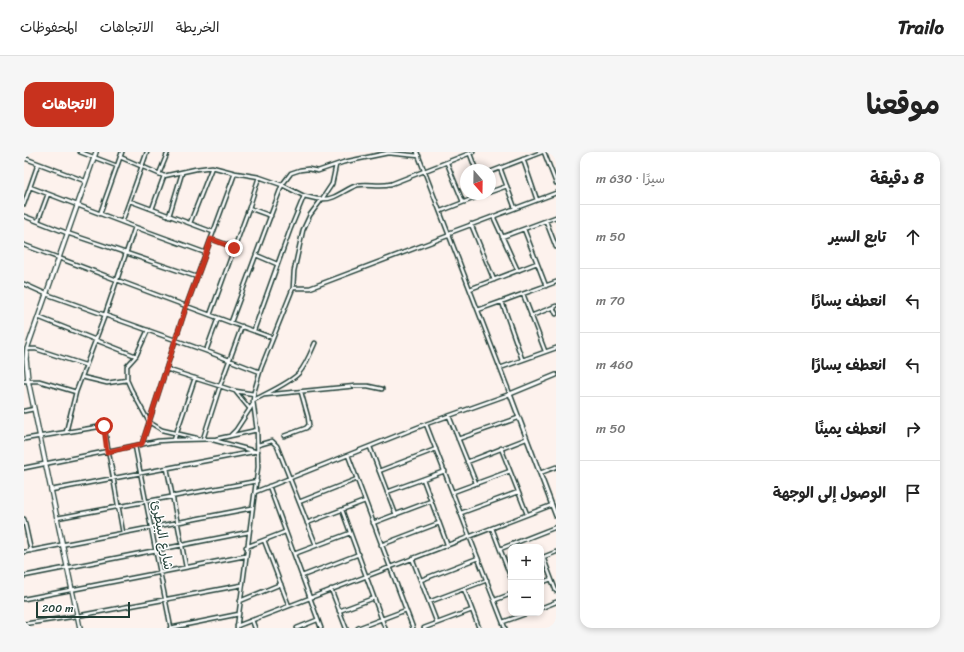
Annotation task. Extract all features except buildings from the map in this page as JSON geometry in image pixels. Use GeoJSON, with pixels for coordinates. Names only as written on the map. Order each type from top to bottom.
{"type":"FeatureCollection","features":[{"type":"Feature","properties":{"kind":"main road"},"geometry":{"type":"LineString","coordinates":[[80,628],[40,436],[26,381],[26,349],[96,152]]}},
{"type":"Feature","properties":{"kind":"street"},"geometry":{"type":"LineString","coordinates":[[80,152],[117,166]]}},
{"type":"Feature","properties":{"kind":"street"},"geometry":{"type":"LineString","coordinates":[[100,214],[122,152]]}},
{"type":"Feature","properties":{"kind":"street"},"geometry":{"type":"LineString","coordinates":[[122,222],[147,152]]}},
{"type":"Feature","properties":{"kind":"street"},"geometry":{"type":"LineString","coordinates":[[159,174],[168,152]]}},
{"type":"Feature","properties":{"kind":"street"},"geometry":{"type":"LineString","coordinates":[[231,322],[282,185],[292,173],[308,170],[318,171],[355,159],[386,152],[419,156]]}},
{"type":"Feature","properties":{"kind":"street"},"geometry":{"type":"LineString","coordinates":[[417,152],[441,211],[526,440],[556,516]]}},
{"type":"Feature","properties":{"kind":"street"},"geometry":{"type":"LineString","coordinates":[[496,170],[543,152],[556,183]]}},
{"type":"Feature","properties":{"kind":"street"},"geometry":{"type":"LineString","coordinates":[[120,157],[164,176],[196,169],[212,168],[259,177],[282,185],[304,196],[317,199],[326,199],[360,185],[383,186],[391,184],[472,153],[475,164]]}},
{"type":"Feature","properties":{"kind":"street"},"geometry":{"type":"LineString","coordinates":[[24,158],[85,181]]}},
{"type":"Feature","properties":{"kind":"street"},"geometry":{"type":"LineString","coordinates":[[523,159],[537,200]]}},
{"type":"Feature","properties":{"kind":"street"},"geometry":{"type":"LineString","coordinates":[[447,163],[463,202]]}},
{"type":"Feature","properties":{"kind":"street"},"geometry":{"type":"LineString","coordinates":[[24,204],[38,164]]}},
{"type":"Feature","properties":{"kind":"street"},"geometry":{"type":"LineString","coordinates":[[336,165],[332,184],[310,215],[303,230],[294,271],[293,288],[260,372],[254,394],[258,445],[256,451],[257,481],[246,547],[237,627],[447,544],[552,505]]}},
{"type":"Feature","properties":{"kind":"street"},"geometry":{"type":"LineString","coordinates":[[551,169],[556,167]]}},
{"type":"Feature","properties":{"kind":"street"},"geometry":{"type":"LineString","coordinates":[[190,223],[212,168]]}},
{"type":"Feature","properties":{"kind":"street"},"geometry":{"type":"LineString","coordinates":[[500,168],[515,208]]}},
{"type":"Feature","properties":{"kind":"street"},"geometry":{"type":"LineString","coordinates":[[169,216],[182,173]]}},
{"type":"Feature","properties":{"kind":"street"},"geometry":{"type":"LineString","coordinates":[[142,444],[196,277],[235,173]]}},
{"type":"Feature","properties":{"kind":"street"},"geometry":{"type":"LineString","coordinates":[[152,209],[164,176]]}},
{"type":"Feature","properties":{"kind":"street"},"geometry":{"type":"LineString","coordinates":[[210,315],[259,177]]}},
{"type":"Feature","properties":{"kind":"street"},"geometry":{"type":"LineString","coordinates":[[496,190],[507,186]]}},
{"type":"Feature","properties":{"kind":"street"},"geometry":{"type":"LineString","coordinates":[[30,187],[135,228],[206,253]]}},
{"type":"Feature","properties":{"kind":"street"},"geometry":{"type":"LineString","coordinates":[[293,288],[310,288],[556,192]]}},
{"type":"Feature","properties":{"kind":"street"},"geometry":{"type":"LineString","coordinates":[[38,221],[48,194]]}},
{"type":"Feature","properties":{"kind":"street"},"geometry":{"type":"LineString","coordinates":[[254,330],[304,196]]}},
{"type":"Feature","properties":{"kind":"street"},"geometry":{"type":"LineString","coordinates":[[130,200],[213,232]]}},
{"type":"Feature","properties":{"kind":"street"},"geometry":{"type":"LineString","coordinates":[[441,211],[468,200]]}},
{"type":"Feature","properties":{"kind":"street"},"geometry":{"type":"LineString","coordinates":[[249,208],[271,216]]}},
{"type":"Feature","properties":{"kind":"street"},"geometry":{"type":"LineString","coordinates":[[24,216],[67,233],[196,277]]}},
{"type":"Feature","properties":{"kind":"street"},"geometry":{"type":"LineString","coordinates":[[493,216],[518,271]]}},
{"type":"Feature","properties":{"kind":"street"},"geometry":{"type":"LineString","coordinates":[[502,237],[556,217]]}},
{"type":"Feature","properties":{"kind":"street"},"geometry":{"type":"LineString","coordinates":[[546,220],[556,247]]}},
{"type":"Feature","properties":{"kind":"street"},"geometry":{"type":"LineString","coordinates":[[471,224],[494,280]]}},
{"type":"Feature","properties":{"kind":"street"},"geometry":{"type":"LineString","coordinates":[[66,432],[76,392],[94,340],[105,315],[116,279],[135,228]]}},
{"type":"Feature","properties":{"kind":"street"},"geometry":{"type":"LineString","coordinates":[[524,229],[546,286]]}},
{"type":"Feature","properties":{"kind":"street"},"geometry":{"type":"LineString","coordinates":[[211,239],[234,248]]}},
{"type":"Feature","properties":{"kind":"street"},"geometry":{"type":"LineString","coordinates":[[24,245],[186,307],[273,338]]}},
{"type":"Feature","properties":{"kind":"street"},"geometry":{"type":"LineString","coordinates":[[256,255],[278,264]]}},
{"type":"Feature","properties":{"kind":"street"},"geometry":{"type":"LineString","coordinates":[[470,289],[537,263]]}},
{"type":"Feature","properties":{"kind":"street"},"geometry":{"type":"LineString","coordinates":[[478,310],[556,282]]}},
{"type":"Feature","properties":{"kind":"street"},"geometry":{"type":"LineString","coordinates":[[24,284],[46,294],[176,340],[260,372]]}},
{"type":"Feature","properties":{"kind":"street"},"geometry":{"type":"LineString","coordinates":[[523,294],[545,351]]}},
{"type":"Feature","properties":{"kind":"street"},"geometry":{"type":"LineString","coordinates":[[502,302],[522,360]]}},
{"type":"Feature","properties":{"kind":"street"},"geometry":{"type":"LineString","coordinates":[[532,316],[555,307],[556,314]]}},
{"type":"Feature","properties":{"kind":"street"},"geometry":{"type":"LineString","coordinates":[[38,317],[136,356]]}},
{"type":"Feature","properties":{"kind":"street"},"geometry":{"type":"LineString","coordinates":[[206,351],[218,318]]}},
{"type":"Feature","properties":{"kind":"street"},"geometry":{"type":"LineString","coordinates":[[203,439],[220,386],[242,326]]}},
{"type":"Feature","properties":{"kind":"street"},"geometry":{"type":"LineString","coordinates":[[148,330],[136,356],[127,366],[128,380],[131,389],[149,422],[160,429],[199,439]]}},
{"type":"Feature","properties":{"kind":"street"},"geometry":{"type":"LineString","coordinates":[[230,436],[236,430],[254,402],[299,373],[315,342]]}},
{"type":"Feature","properties":{"kind":"street"},"geometry":{"type":"LineString","coordinates":[[500,368],[556,348]]}},
{"type":"Feature","properties":{"kind":"street"},"geometry":{"type":"LineString","coordinates":[[26,349],[36,349],[85,366]]}},
{"type":"Feature","properties":{"kind":"street"},"geometry":{"type":"LineString","coordinates":[[166,369],[235,391],[254,394]]}},
{"type":"Feature","properties":{"kind":"street"},"geometry":{"type":"LineString","coordinates":[[255,492],[426,424],[510,394],[556,375]]}},
{"type":"Feature","properties":{"kind":"street"},"geometry":{"type":"LineString","coordinates":[[82,377],[105,383],[128,380]]}},
{"type":"Feature","properties":{"kind":"street"},"geometry":{"type":"LineString","coordinates":[[174,440],[175,432],[195,378]]}},
{"type":"Feature","properties":{"kind":"street"},"geometry":{"type":"LineString","coordinates":[[26,381],[39,381],[76,392]]}},
{"type":"Feature","properties":{"kind":"street"},"geometry":{"type":"LineString","coordinates":[[264,395],[356,386],[368,386],[382,389]]}},
{"type":"Feature","properties":{"kind":"street"},"geometry":{"type":"LineString","coordinates":[[235,391],[250,409]]}},
{"type":"Feature","properties":{"kind":"street"},"geometry":{"type":"LineString","coordinates":[[284,436],[306,428],[309,425],[301,392]]}},
{"type":"Feature","properties":{"kind":"street"},"geometry":{"type":"LineString","coordinates":[[24,411],[34,409]]}},
{"type":"Feature","properties":{"kind":"street"},"geometry":{"type":"LineString","coordinates":[[449,416],[476,483]]}},
{"type":"Feature","properties":{"kind":"street"},"geometry":{"type":"LineString","coordinates":[[458,439],[518,418]]}},
{"type":"Feature","properties":{"kind":"street"},"geometry":{"type":"LineString","coordinates":[[426,424],[505,628]]}},
{"type":"Feature","properties":{"kind":"street"},"geometry":{"type":"LineString","coordinates":[[24,439],[104,426],[107,452],[123,533]]}},
{"type":"Feature","properties":{"kind":"street"},"geometry":{"type":"LineString","coordinates":[[210,440],[257,430]]}},
{"type":"Feature","properties":{"kind":"street"},"geometry":{"type":"LineString","coordinates":[[24,468],[142,444],[174,440],[203,439],[256,451]]}},
{"type":"Feature","properties":{"kind":"street"},"geometry":{"type":"LineString","coordinates":[[467,462],[501,448],[526,440]]}},
{"type":"Feature","properties":{"kind":"street"},"geometry":{"type":"LineString","coordinates":[[258,445],[270,441],[275,443],[316,545]]}},
{"type":"Feature","properties":{"kind":"street","name":"شارع البيطرئ"},"geometry":{"type":"LineString","coordinates":[[134,446],[141,473],[171,628]]}},
{"type":"Feature","properties":{"kind":"street"},"geometry":{"type":"LineString","coordinates":[[370,447],[396,515]]}},
{"type":"Feature","properties":{"kind":"street"},"geometry":{"type":"LineString","coordinates":[[501,448],[527,514]]}},
{"type":"Feature","properties":{"kind":"street"},"geometry":{"type":"LineString","coordinates":[[379,471],[436,449]]}},
{"type":"Feature","properties":{"kind":"street"},"geometry":{"type":"LineString","coordinates":[[51,490],[256,451]]}},
{"type":"Feature","properties":{"kind":"street"},"geometry":{"type":"LineString","coordinates":[[348,455],[413,628]]}},
{"type":"Feature","properties":{"kind":"street"},"geometry":{"type":"LineString","coordinates":[[540,474],[556,467]]}},
{"type":"Feature","properties":{"kind":"street"},"geometry":{"type":"LineString","coordinates":[[167,468],[186,568]]}},
{"type":"Feature","properties":{"kind":"street"},"geometry":{"type":"LineString","coordinates":[[387,492],[445,471]]}},
{"type":"Feature","properties":{"kind":"street"},"geometry":{"type":"LineString","coordinates":[[453,492],[510,471]]}},
{"type":"Feature","properties":{"kind":"street"},"geometry":{"type":"LineString","coordinates":[[299,502],[357,479]]}},
{"type":"Feature","properties":{"kind":"street"},"geometry":{"type":"LineString","coordinates":[[423,479],[447,544]]}},
{"type":"Feature","properties":{"kind":"street"},"geometry":{"type":"LineString","coordinates":[[56,518],[257,481]]}},
{"type":"Feature","properties":{"kind":"street"},"geometry":{"type":"LineString","coordinates":[[269,486],[320,628]]}},
{"type":"Feature","properties":{"kind":"street"},"geometry":{"type":"LineString","coordinates":[[461,513],[518,492]]}},
{"type":"Feature","properties":{"kind":"street"},"geometry":{"type":"LineString","coordinates":[[307,523],[365,501]]}},
{"type":"Feature","properties":{"kind":"street"},"geometry":{"type":"LineString","coordinates":[[373,523],[431,501]]}},
{"type":"Feature","properties":{"kind":"street"},"geometry":{"type":"LineString","coordinates":[[24,552],[252,508]]}},
{"type":"Feature","properties":{"kind":"street"},"geometry":{"type":"LineString","coordinates":[[342,510],[386,628]]}},
{"type":"Feature","properties":{"kind":"street"},"geometry":{"type":"LineString","coordinates":[[24,519],[30,551]]}},
{"type":"Feature","properties":{"kind":"street"},"geometry":{"type":"LineString","coordinates":[[381,545],[439,523]]}},
{"type":"Feature","properties":{"kind":"street"},"geometry":{"type":"LineString","coordinates":[[500,549],[556,527]]}},
{"type":"Feature","properties":{"kind":"street"},"geometry":{"type":"LineString","coordinates":[[492,528],[508,568]]}},
{"type":"Feature","properties":{"kind":"street"},"geometry":{"type":"LineString","coordinates":[[24,576],[249,532]]}},
{"type":"Feature","properties":{"kind":"street"},"geometry":{"type":"LineString","coordinates":[[246,547],[285,532]]}},
{"type":"Feature","properties":{"kind":"street"},"geometry":{"type":"LineString","coordinates":[[294,554],[350,533]]}},
{"type":"Feature","properties":{"kind":"street"},"geometry":{"type":"LineString","coordinates":[[264,540],[289,606]]}},
{"type":"Feature","properties":{"kind":"street"},"geometry":{"type":"LineString","coordinates":[[544,556],[556,552]]}},
{"type":"Feature","properties":{"kind":"street"},"geometry":{"type":"LineString","coordinates":[[302,576],[359,554]]}},
{"type":"Feature","properties":{"kind":"street"},"geometry":{"type":"LineString","coordinates":[[24,599],[160,574],[245,556]]}},
{"type":"Feature","properties":{"kind":"street"},"geometry":{"type":"LineString","coordinates":[[412,558],[437,623]]}},
{"type":"Feature","properties":{"kind":"street"},"geometry":{"type":"LineString","coordinates":[[421,580],[478,558]]}},
{"type":"Feature","properties":{"kind":"street"},"geometry":{"type":"LineString","coordinates":[[544,562],[556,591]]}},
{"type":"Feature","properties":{"kind":"street"},"geometry":{"type":"LineString","coordinates":[[544,581],[551,579]]}},
{"type":"Feature","properties":{"kind":"street"},"geometry":{"type":"LineString","coordinates":[[429,602],[487,580]]}},
{"type":"Feature","properties":{"kind":"street"},"geometry":{"type":"LineString","coordinates":[[240,600],[281,584]]}},
{"type":"Feature","properties":{"kind":"street"},"geometry":{"type":"LineString","coordinates":[[24,624],[77,616],[242,585]]}},
{"type":"Feature","properties":{"kind":"street"},"geometry":{"type":"LineString","coordinates":[[331,589],[346,628]]}},
{"type":"Feature","properties":{"kind":"street"},"geometry":{"type":"LineString","coordinates":[[464,589],[479,628]]}},
{"type":"Feature","properties":{"kind":"street"},"geometry":{"type":"LineString","coordinates":[[495,600],[508,595]]}},
{"type":"Feature","properties":{"kind":"street"},"geometry":{"type":"LineString","coordinates":[[340,611],[374,598]]}},
{"type":"Feature","properties":{"kind":"street"},"geometry":{"type":"LineString","coordinates":[[544,607],[556,602]]}},
{"type":"Feature","properties":{"kind":"street"},"geometry":{"type":"LineString","coordinates":[[358,628],[406,610]]}},
{"type":"Feature","properties":{"kind":"street"},"geometry":{"type":"LineString","coordinates":[[424,628],[472,610]]}},
{"type":"Feature","properties":{"kind":"street"},"geometry":{"type":"LineString","coordinates":[[171,628],[238,614]]}},
{"type":"Feature","properties":{"kind":"street"},"geometry":{"type":"LineString","coordinates":[[503,622],[520,616]]}},
{"type":"Feature","properties":{"kind":"street"},"geometry":{"type":"LineString","coordinates":[[252,620],[255,628]]}},
{"type":"Feature","properties":{"kind":"street"},"geometry":{"type":"LineString","coordinates":[[297,628],[318,620]]}},
{"type":"Feature","properties":{"kind":"route"},"geometry":{"type":"LineString","coordinates":[[104,426],[107,452],[142,444],[186,307],[211,239],[234,248]]}}]}
